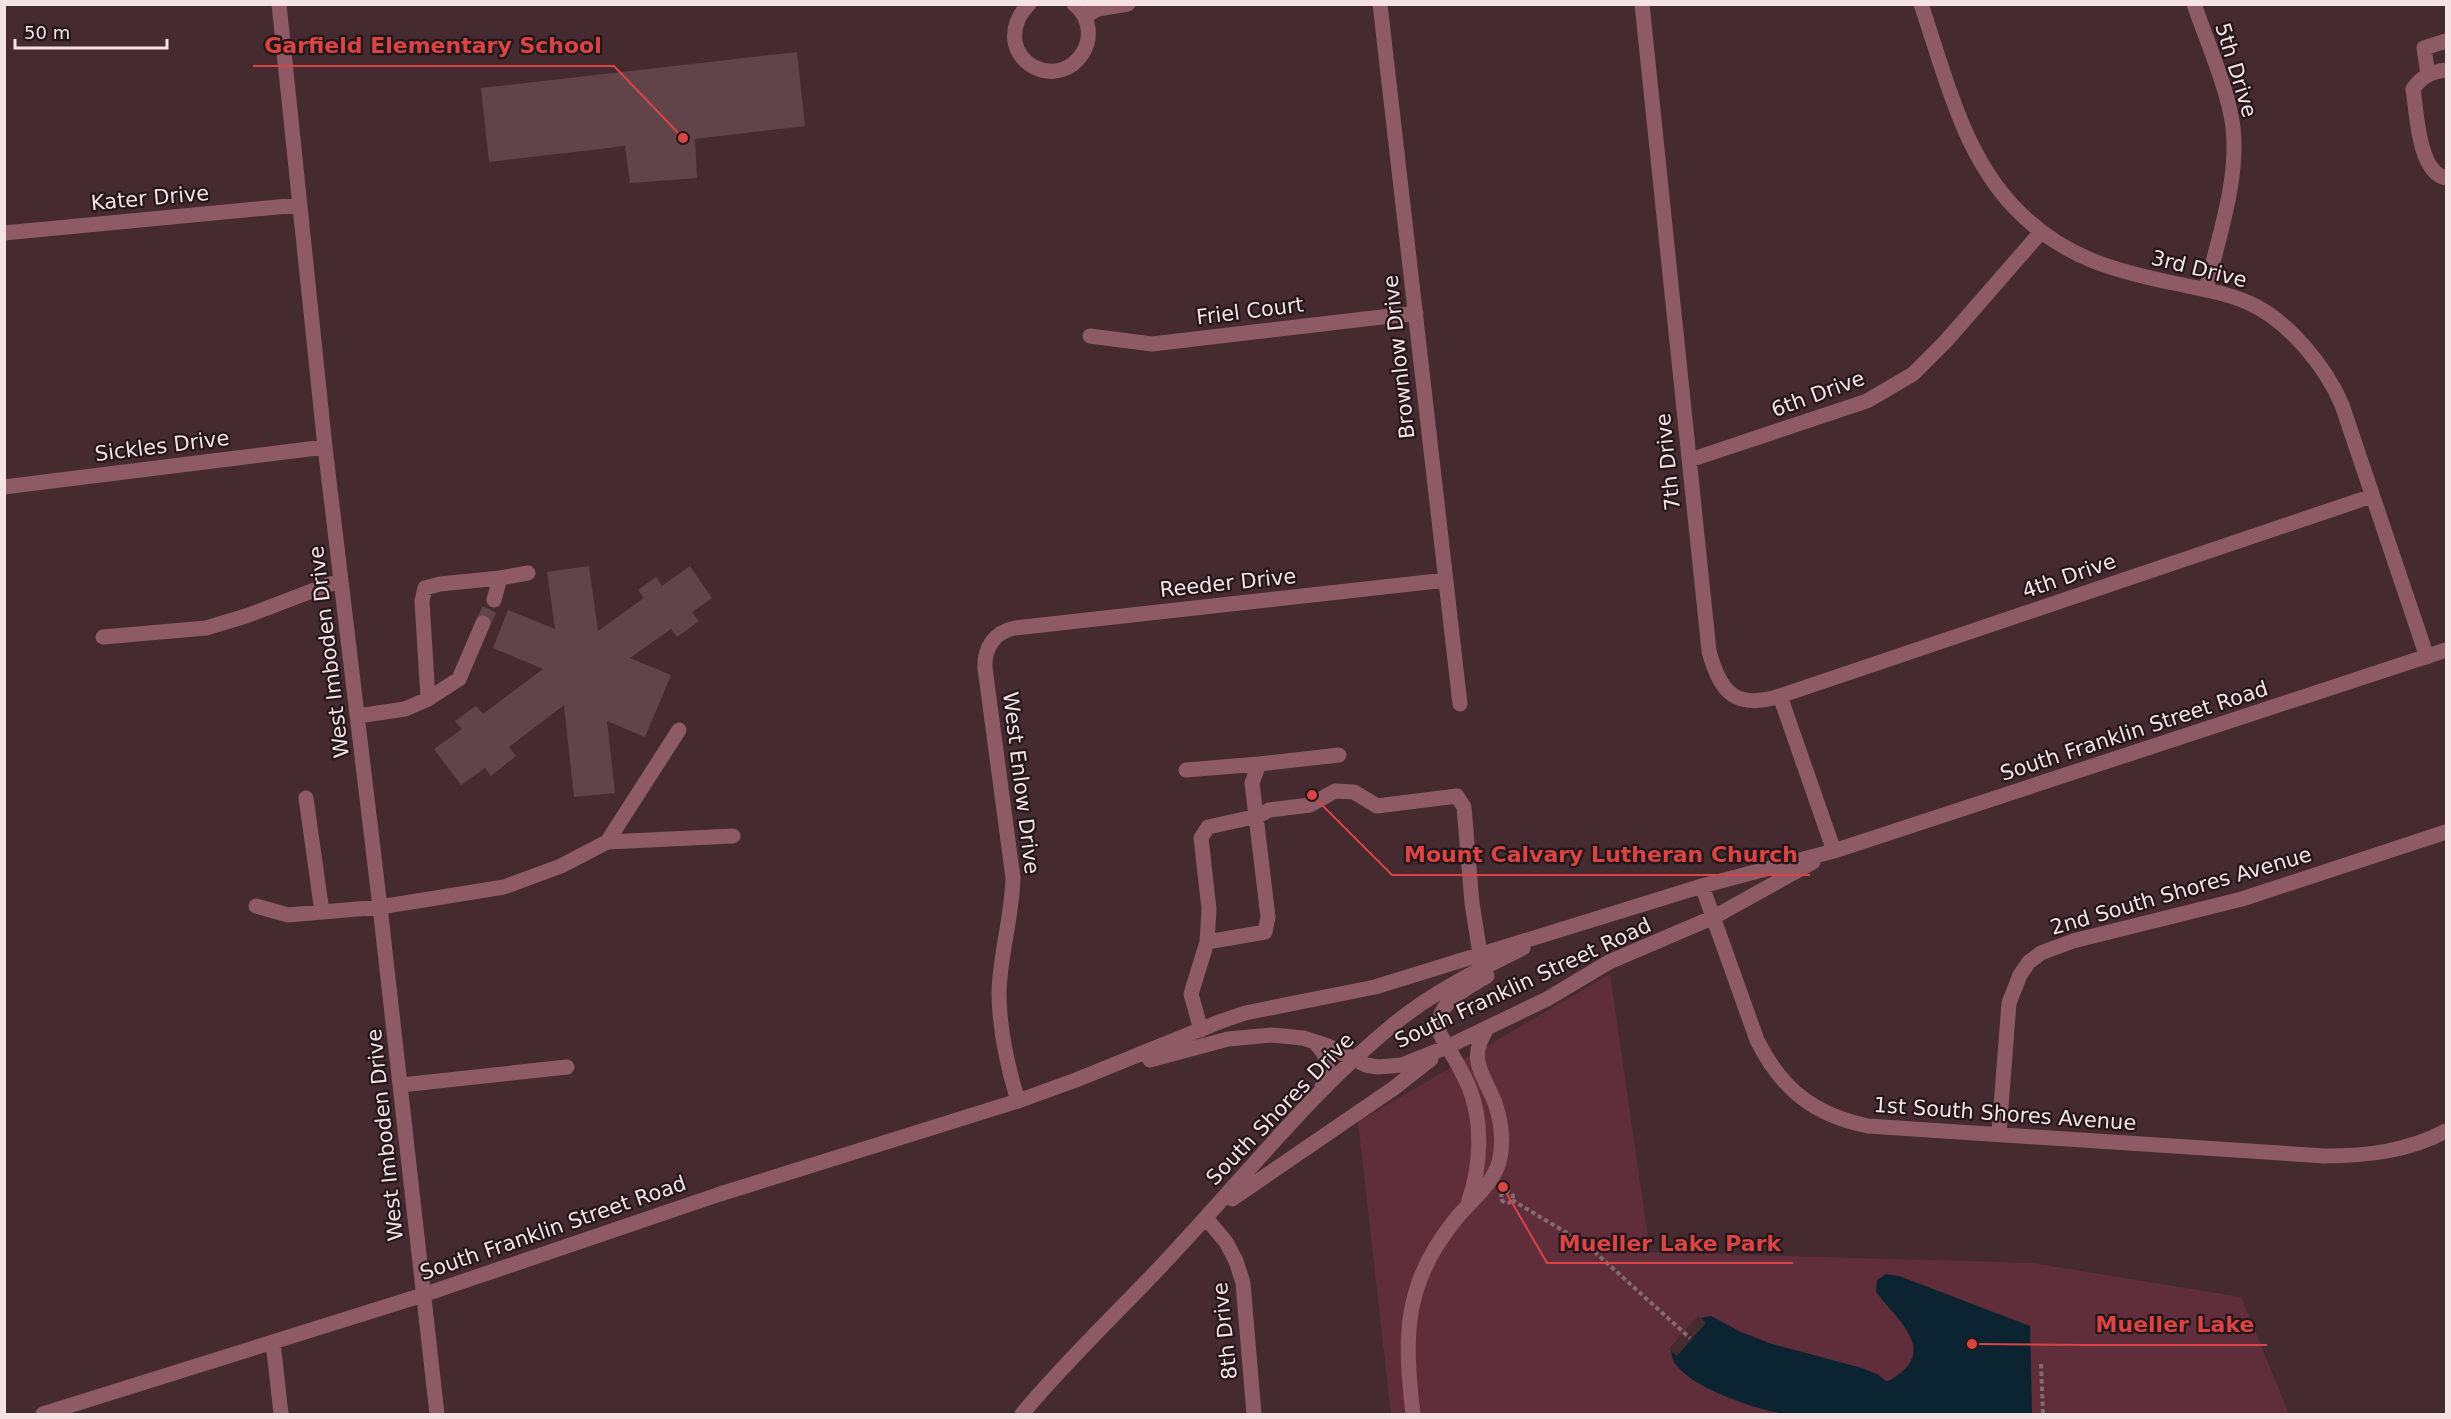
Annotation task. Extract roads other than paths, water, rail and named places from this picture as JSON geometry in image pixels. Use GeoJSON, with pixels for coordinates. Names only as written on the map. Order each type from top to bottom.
{"type":"FeatureCollection","features":[{"type":"Feature","properties":{"kind":"street","name":"West Imboden Drive"},"geometry":{"type":"LineString","coordinates":[[279,4],[325,447],[401,1085],[437,1414]]}},
{"type":"Feature","properties":{"kind":"street"},"geometry":{"type":"LineString","coordinates":[[1029,4],[1017,21],[1014,33],[1016,45],[1026,61],[1041,70],[1054,72],[1066,69],[1077,62],[1085,52],[1089,40],[1089,28],[1079,10],[1128,4]]}},
{"type":"Feature","properties":{"kind":"street","name":"Brownlow Drive"},"geometry":{"type":"LineString","coordinates":[[1380,4],[1460,704]]}},
{"type":"Feature","properties":{"kind":"street","name":"7th Drive"},"geometry":{"type":"LineString","coordinates":[[1642,4],[1690,460],[1706,636],[1719,682],[1727,691],[1747,701],[1757,702],[1780,696]]}},
{"type":"Feature","properties":{"kind":"street","name":"3rd Drive"},"geometry":{"type":"LineString","coordinates":[[1921,4],[1957,112],[1969,140],[1999,189],[2015,209],[2041,232],[2071,252],[2093,262],[2136,275],[2206,290],[2251,304],[2267,314],[2297,340],[2324,370],[2342,405],[2427,657]]}},
{"type":"Feature","properties":{"kind":"street","name":"5th Drive"},"geometry":{"type":"LineString","coordinates":[[2194,4],[2230,114],[2234,142],[2229,193],[2206,290]]}},
{"type":"Feature","properties":{"kind":"street"},"geometry":{"type":"LineString","coordinates":[[2428,75],[2424,48],[2446,41]]}},
{"type":"Feature","properties":{"kind":"street"},"geometry":{"type":"LineString","coordinates":[[2446,70],[2421,78],[2414,89],[2424,156],[2441,177],[2446,178]]}},
{"type":"Feature","properties":{"kind":"street","name":"Kater Drive"},"geometry":{"type":"LineString","coordinates":[[4,233],[299,205]]}},
{"type":"Feature","properties":{"kind":"street","name":"6th Drive"},"geometry":{"type":"LineString","coordinates":[[1690,460],[1867,401],[1913,374],[1946,341],[2041,232]]}},
{"type":"Feature","properties":{"kind":"street","name":"Friel Court"},"geometry":{"type":"LineString","coordinates":[[1090,336],[1152,344],[1416,313]]}},
{"type":"Feature","properties":{"kind":"street","name":"Sickles Drive"},"geometry":{"type":"LineString","coordinates":[[4,487],[325,447]]}},
{"type":"Feature","properties":{"kind":"street","name":"4th Drive"},"geometry":{"type":"LineString","coordinates":[[1780,696],[2372,496]]}},
{"type":"Feature","properties":{"kind":"street"},"geometry":{"type":"LineString","coordinates":[[428,699],[422,601],[425,588],[528,573]]}},
{"type":"Feature","properties":{"kind":"street"},"geometry":{"type":"LineString","coordinates":[[494,600],[500,578]]}},
{"type":"Feature","properties":{"kind":"street"},"geometry":{"type":"LineString","coordinates":[[103,637],[206,628],[246,616],[341,580]]}},
{"type":"Feature","properties":{"kind":"street","name":"Reeder Drive"},"geometry":{"type":"LineString","coordinates":[[1015,628],[1446,580]]}},
{"type":"Feature","properties":{"kind":"street"},"geometry":{"type":"LineString","coordinates":[[358,716],[405,709],[428,699],[459,679],[483,623]]}},
{"type":"Feature","properties":{"kind":"street","name":"West Enlow Drive"},"geometry":{"type":"LineString","coordinates":[[1015,628],[1004,631],[993,640],[986,652],[985,662],[1012,878],[1012,895],[999,990],[1004,1054],[1017,1101]]}},
{"type":"Feature","properties":{"kind":"street","name":"South Franklin Street Road"},"geometry":{"type":"LineString","coordinates":[[43,1414],[423,1295],[720,1194],[1017,1101],[1245,1013],[1375,987],[1702,885],[1834,851],[2446,650]]}},
{"type":"Feature","properties":{"kind":"street"},"geometry":{"type":"LineString","coordinates":[[1780,696],[1834,851]]}},
{"type":"Feature","properties":{"kind":"street"},"geometry":{"type":"LineString","coordinates":[[607,842],[679,730]]}},
{"type":"Feature","properties":{"kind":"street"},"geometry":{"type":"LineString","coordinates":[[1186,770],[1339,755]]}},
{"type":"Feature","properties":{"kind":"street"},"geometry":{"type":"LineString","coordinates":[[1207,942],[1265,932],[1268,917],[1258,816],[1252,783],[1259,764]]}},
{"type":"Feature","properties":{"kind":"street"},"geometry":{"type":"LineString","coordinates":[[1201,1030],[1191,994],[1207,942],[1209,909],[1201,838],[1208,827],[1258,816],[1269,810],[1310,805],[1335,791],[1354,792],[1377,806],[1456,796],[1464,807],[1472,903],[1480,954]]}},
{"type":"Feature","properties":{"kind":"street"},"geometry":{"type":"LineString","coordinates":[[306,798],[322,912]]}},
{"type":"Feature","properties":{"kind":"street","name":"2nd South Shores Avenue"},"geometry":{"type":"LineString","coordinates":[[1999,1133],[2009,1003],[2028,962],[2041,953],[2073,940],[2242,899],[2446,832]]}},
{"type":"Feature","properties":{"kind":"street"},"geometry":{"type":"LineString","coordinates":[[256,906],[288,915],[380,907],[504,887],[561,866],[607,842],[733,836]]}},
{"type":"Feature","properties":{"kind":"street","name":"South Franklin Street Road"},"geometry":{"type":"LineString","coordinates":[[1076,1080],[1188,1049],[1251,1035],[1290,1036],[1314,1042],[1366,1065],[1390,1067],[1419,1060],[1547,999],[1609,962],[1714,917],[1834,851]]}},
{"type":"Feature","properties":{"kind":"street","name":"1st South Shores Avenue"},"geometry":{"type":"LineString","coordinates":[[1702,885],[1757,1040],[1768,1063],[1798,1096],[1833,1116],[1868,1126],[2354,1156],[2407,1148],[2446,1131]]}},
{"type":"Feature","properties":{"kind":"street"},"geometry":{"type":"LineString","coordinates":[[1468,1204],[1477,1161],[1477,1115],[1470,1089],[1438,1025],[1439,1016],[1450,1000],[1572,925]]}},
{"type":"Feature","properties":{"kind":"street","name":"South Shores Drive"},"geometry":{"type":"LineString","coordinates":[[1022,1414],[1069,1361],[1206,1218],[1319,1093],[1354,1059],[1395,1023],[1452,984],[1572,925]]}},
{"type":"Feature","properties":{"kind":"street"},"geometry":{"type":"LineString","coordinates":[[1413,1414],[1406,1361],[1407,1343],[1415,1294],[1421,1276],[1441,1237],[1495,1173],[1501,1150],[1498,1114],[1477,1063],[1479,1044],[1488,1027]]}},
{"type":"Feature","properties":{"kind":"street"},"geometry":{"type":"LineString","coordinates":[[1314,1042],[1321,1049],[1328,1064],[1326,1080],[1319,1093]]}},
{"type":"Feature","properties":{"kind":"street","name":"South Shores Drive"},"geometry":{"type":"LineString","coordinates":[[1206,1218],[1394,1088],[1447,1047]]}},
{"type":"Feature","properties":{"kind":"street"},"geometry":{"type":"LineString","coordinates":[[401,1085],[567,1067]]}},
{"type":"Feature","properties":{"kind":"street","name":"8th Drive"},"geometry":{"type":"LineString","coordinates":[[1206,1218],[1226,1242],[1236,1261],[1243,1283],[1254,1414]]}},
{"type":"Feature","properties":{"kind":"street"},"geometry":{"type":"LineString","coordinates":[[273,1342],[281,1414]]}},
{"type":"Feature","properties":{"kind":"water"},"geometry":{"type":"Polygon","coordinates":[[[1886,1274],[1899,1276],[2030,1326],[2032,1414],[1814,1416],[1786,1414],[1773,1412],[1718,1393],[1685,1374],[1675,1363],[1671,1351],[1700,1318],[1711,1316],[1741,1332],[1769,1343],[1862,1368],[1877,1374],[1886,1381],[1890,1380],[1912,1359],[1913,1348],[1904,1326],[1876,1292],[1877,1280],[1886,1274]]]}},
{"type":"Feature","properties":{"kind":"tunnel"},"geometry":{"type":"LineString","coordinates":[[483,623],[494,600]]}},
{"type":"Feature","properties":{"kind":"place","name":"Garfield Elementary School"},"geometry":{"type":"Point","coordinates":[683,138]}},
{"type":"Feature","properties":{"kind":"place","name":"Mount Calvary Lutheran Church"},"geometry":{"type":"Point","coordinates":[1312,795]}},
{"type":"Feature","properties":{"kind":"place","name":"Mueller Lake Park"},"geometry":{"type":"Point","coordinates":[1503,1187]}},
{"type":"Feature","properties":{"kind":"place","name":"Mueller Lake"},"geometry":{"type":"Point","coordinates":[1972,1344]}}]}
